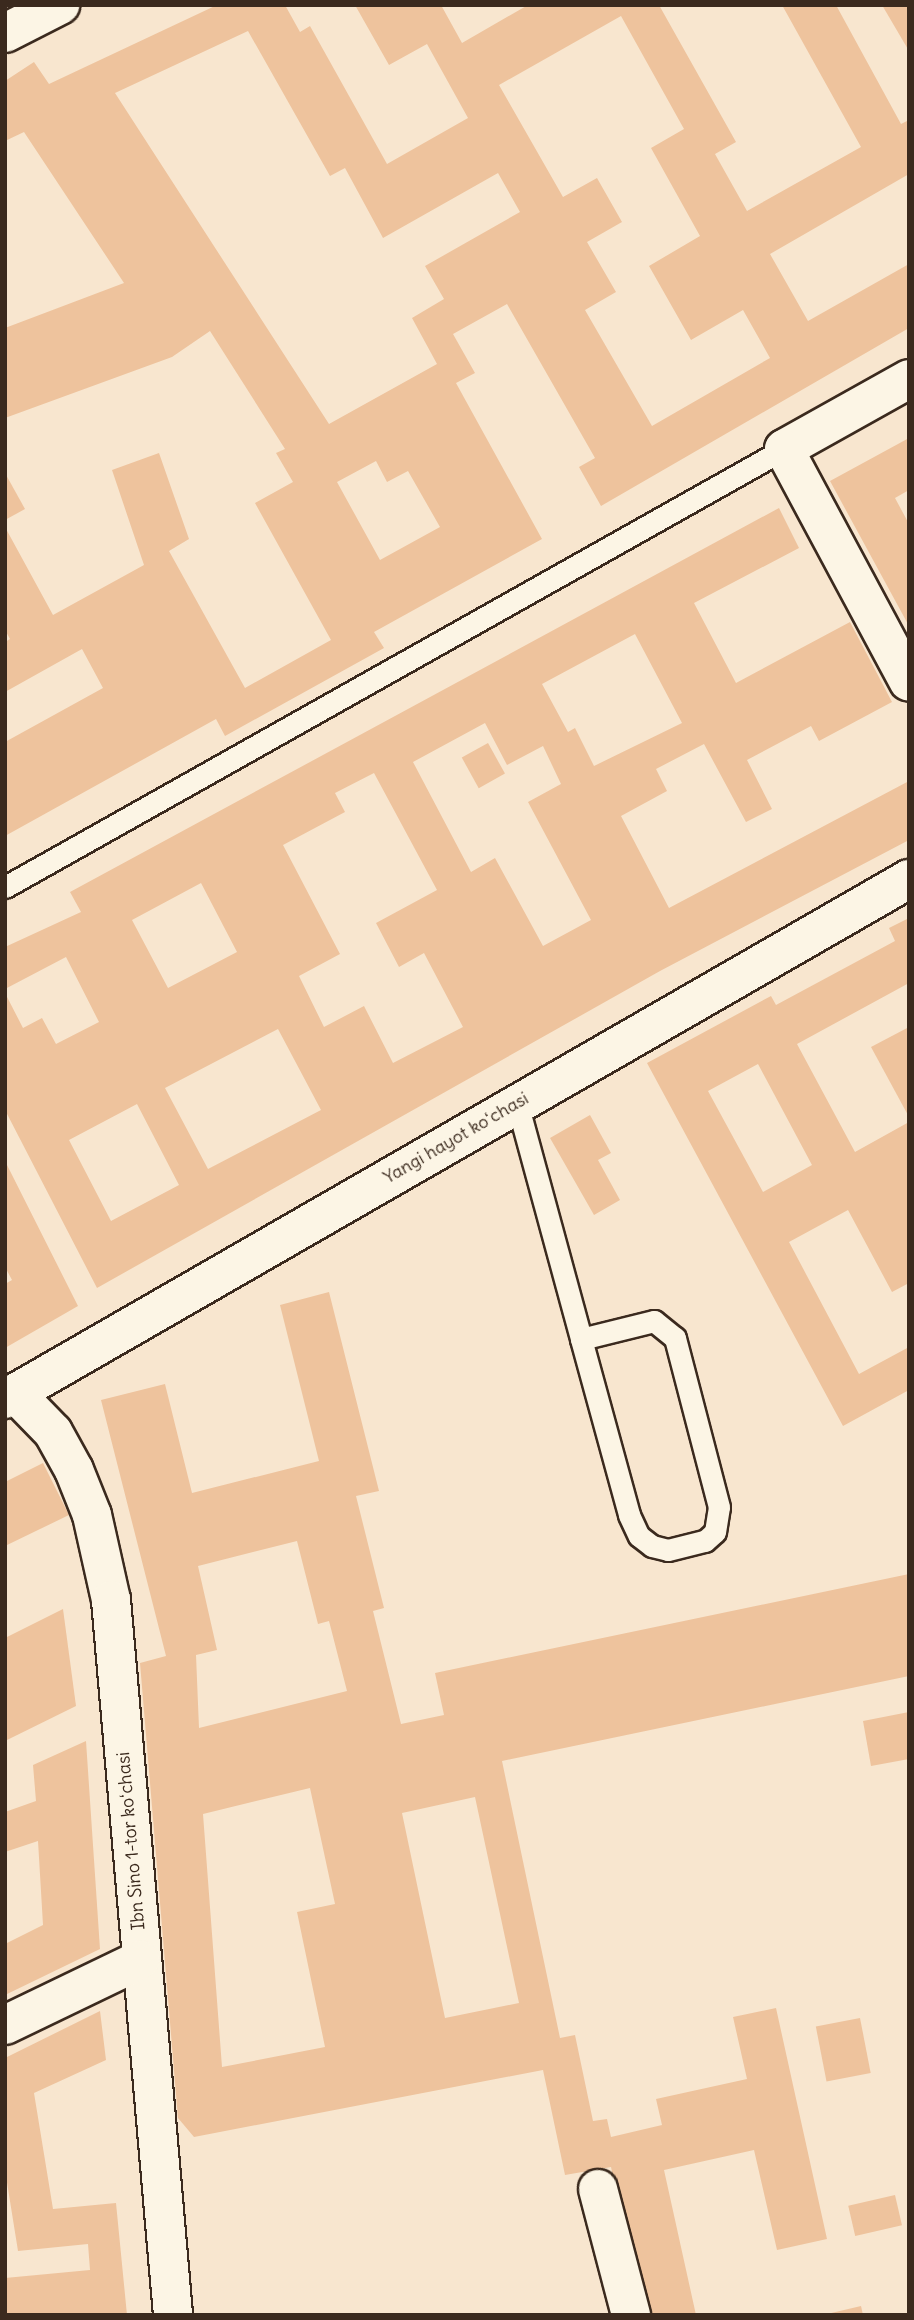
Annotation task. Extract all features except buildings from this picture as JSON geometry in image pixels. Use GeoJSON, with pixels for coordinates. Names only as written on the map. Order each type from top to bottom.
{"type":"FeatureCollection","features":[{"type":"Feature","properties":{"kind":"street"},"geometry":{"type":"LineString","coordinates":[[5,33],[60,5]]}},
{"type":"Feature","properties":{"kind":"street"},"geometry":{"type":"LineString","coordinates":[[909,379],[784,449],[909,682]]}},
{"type":"Feature","properties":{"kind":"street","name":"Yangi hayot koʻchasi"},"geometry":{"type":"LineString","coordinates":[[10,1396],[909,879]]}},
{"type":"Feature","properties":{"kind":"street","name":"Ibn Sino 1-tor koʻchasi"},"geometry":{"type":"LineString","coordinates":[[10,1396],[53,1432],[74,1470],[93,1515],[109,1588],[173,2315]]}},
{"type":"Feature","properties":{"kind":"street"},"geometry":{"type":"LineString","coordinates":[[5,2025],[140,1960]]}},
{"type":"Feature","properties":{"kind":"street"},"geometry":{"type":"LineString","coordinates":[[598,2189],[631,2315]]}},
{"type":"Feature","properties":{"kind":"lane"},"geometry":{"type":"LineString","coordinates":[[5,887],[784,449]]}},
{"type":"Feature","properties":{"kind":"lane"},"geometry":{"type":"LineString","coordinates":[[517,1103],[582,1339],[639,1536],[668,1550],[705,1541],[715,1532],[719,1507],[675,1338],[654,1321],[582,1339]]}}]}
